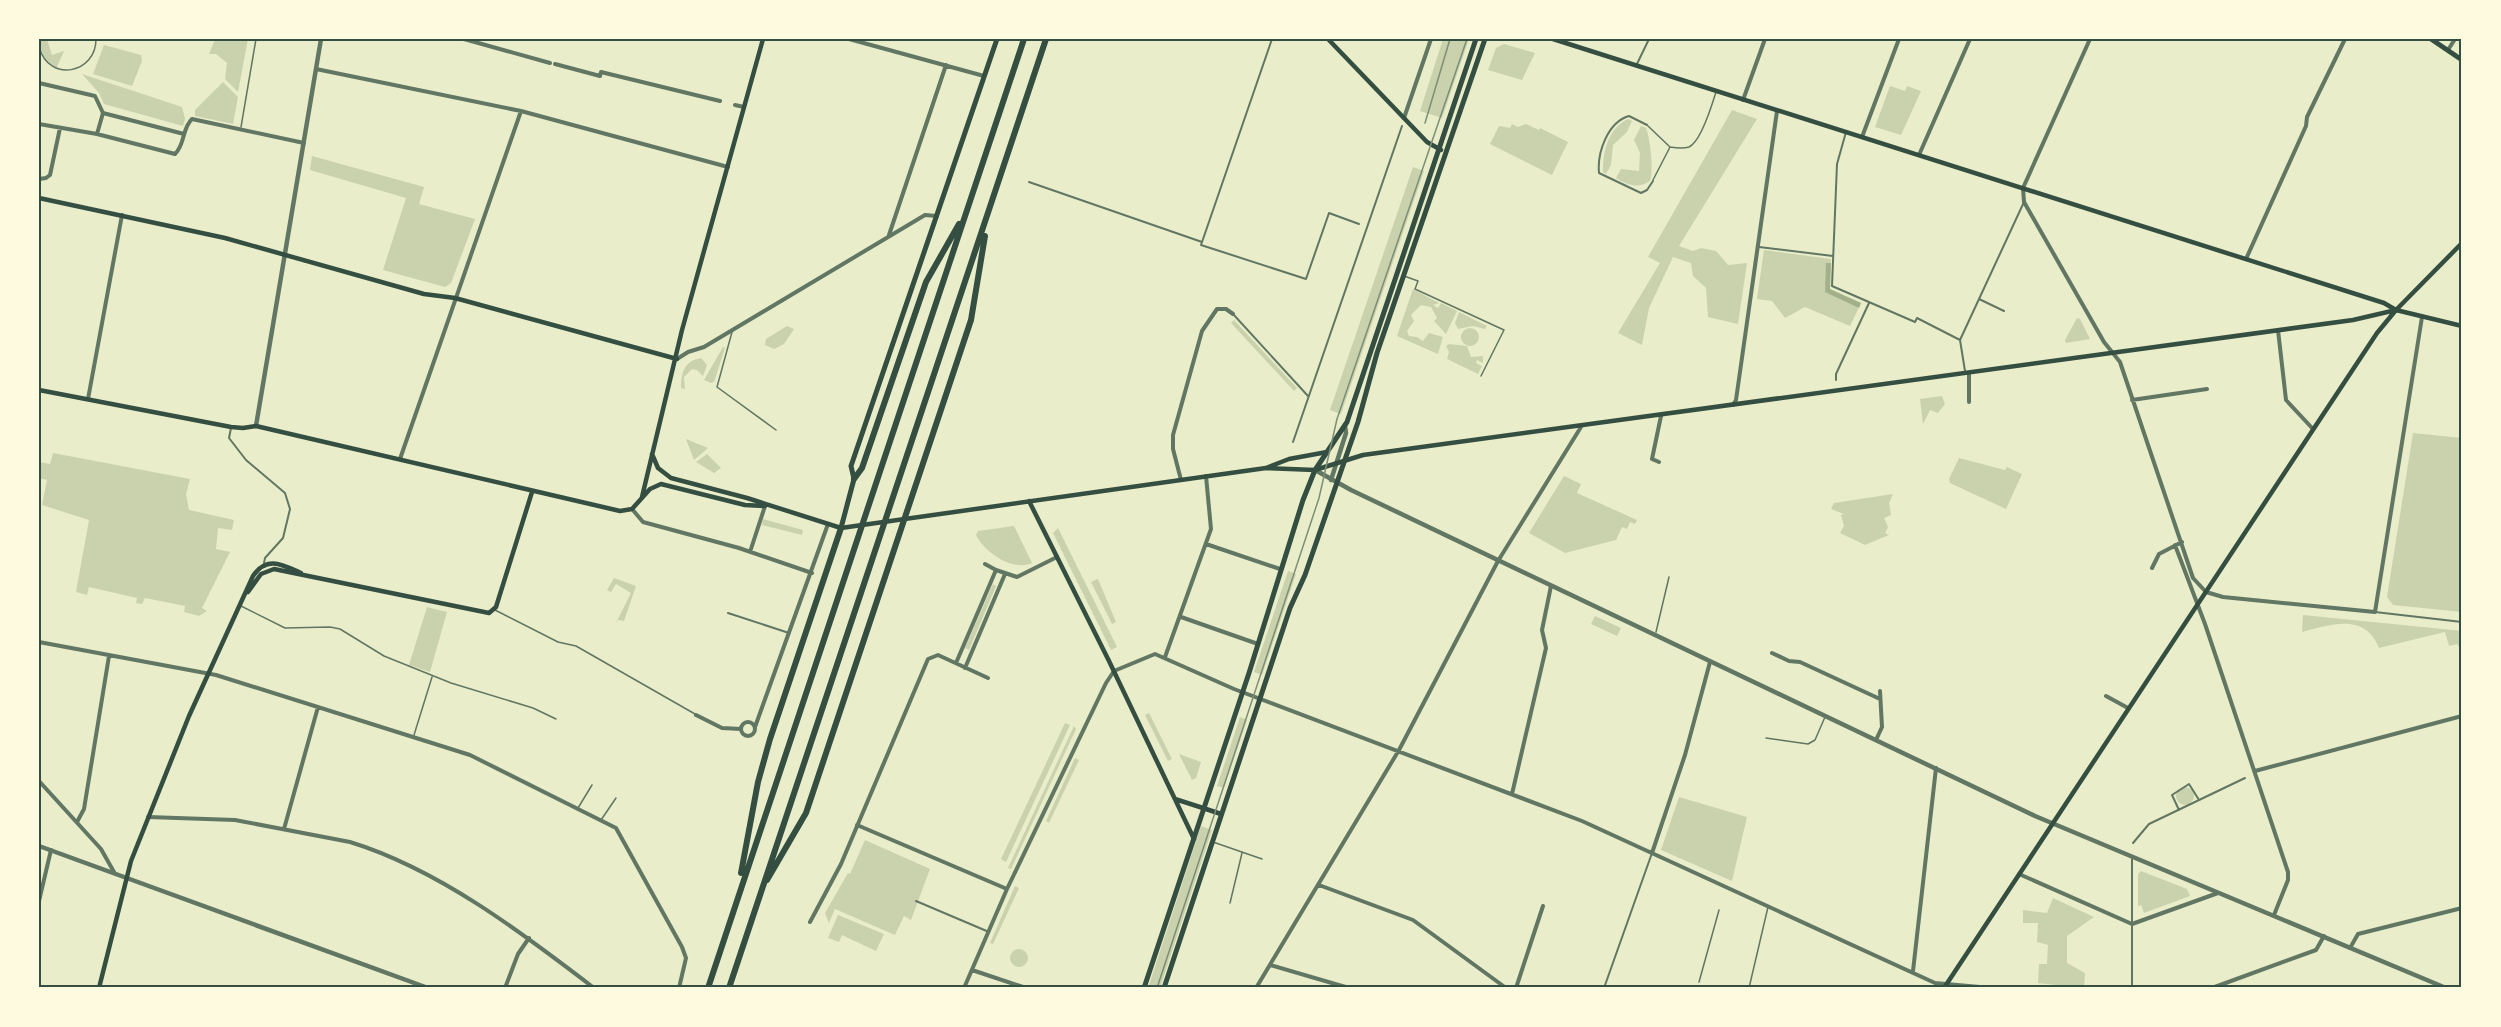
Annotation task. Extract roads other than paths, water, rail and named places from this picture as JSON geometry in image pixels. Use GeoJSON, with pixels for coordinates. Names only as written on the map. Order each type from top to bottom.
{"type":"FeatureCollection","features":[{"type":"Feature","properties":{"kind":"highway"},"geometry":{"type":"LineString","coordinates":[[708,988],[736,897],[873,498],[1024,39]]}},
{"type":"Feature","properties":{"kind":"highway"},"geometry":{"type":"LineString","coordinates":[[729,988],[1046,39]]}},
{"type":"Feature","properties":{"kind":"highway"},"geometry":{"type":"LineString","coordinates":[[854,479],[862,468],[926,282],[965,213]]}},
{"type":"Feature","properties":{"kind":"highway"},"geometry":{"type":"LineString","coordinates":[[759,893],[806,813],[901,520],[971,320],[989,214]]}},
{"type":"Feature","properties":{"kind":"highway"},"geometry":{"type":"LineString","coordinates":[[736,897],[758,782],[770,739],[844,528]]}},
{"type":"Feature","properties":{"kind":"main road"},"geometry":{"type":"LineString","coordinates":[[641,499],[763,39]]}},
{"type":"Feature","properties":{"kind":"main road"},"geometry":{"type":"LineString","coordinates":[[844,528],[854,479],[851,466],[997,39]]}},
{"type":"Feature","properties":{"kind":"main road"},"geometry":{"type":"LineString","coordinates":[[1328,39],[1427,142],[1446,152]]}},
{"type":"Feature","properties":{"kind":"main road"},"geometry":{"type":"LineString","coordinates":[[1144,988],[1243,692],[1280,569],[1315,470],[1345,426],[1476,39]]}},
{"type":"Feature","properties":{"kind":"main road"},"geometry":{"type":"LineString","coordinates":[[1164,988],[1333,482],[1344,460],[1403,275],[1485,39]]}},
{"type":"Feature","properties":{"kind":"main road"},"geometry":{"type":"LineString","coordinates":[[1552,39],[2384,303],[2396,310],[2462,327]]}},
{"type":"Feature","properties":{"kind":"main road"},"geometry":{"type":"LineString","coordinates":[[2431,39],[2462,60]]}},
{"type":"Feature","properties":{"kind":"main road"},"geometry":{"type":"LineString","coordinates":[[39,198],[122,215],[285,254],[404,289],[455,298],[677,359]]}},
{"type":"Feature","properties":{"kind":"main road"},"geometry":{"type":"LineString","coordinates":[[1946,986],[2377,333],[2396,310],[2462,243]]}},
{"type":"Feature","properties":{"kind":"main road"},"geometry":{"type":"LineString","coordinates":[[652,454],[658,468],[668,477],[844,528],[1266,468],[1315,470],[1363,455],[2353,320],[2396,310]]}},
{"type":"Feature","properties":{"kind":"main road"},"geometry":{"type":"LineString","coordinates":[[39,390],[231,427],[256,426],[620,511],[632,509],[653,486],[661,484],[745,505],[765,506]]}},
{"type":"Feature","properties":{"kind":"main road"},"geometry":{"type":"LineString","coordinates":[[1266,468],[1289,459],[1328,452]]}},
{"type":"Feature","properties":{"kind":"main road"},"geometry":{"type":"LineString","coordinates":[[241,602],[265,571],[274,569],[485,612],[494,609],[532,492]]}},
{"type":"Feature","properties":{"kind":"main road"},"geometry":{"type":"LineString","coordinates":[[1029,501],[1114,671],[1194,839]]}},
{"type":"Feature","properties":{"kind":"main road"},"geometry":{"type":"LineString","coordinates":[[99,988],[125,877],[147,818],[207,675],[253,576],[264,563],[279,564],[302,573]]}},
{"type":"Feature","properties":{"kind":"main road"},"geometry":{"type":"LineString","coordinates":[[1175,799],[1221,814]]}},
{"type":"Feature","properties":{"kind":"street"},"geometry":{"type":"LineString","coordinates":[[256,426],[321,39]]}},
{"type":"Feature","properties":{"kind":"street"},"geometry":{"type":"LineString","coordinates":[[464,39],[600,76],[601,72],[720,101]]}},
{"type":"Feature","properties":{"kind":"street"},"geometry":{"type":"LineString","coordinates":[[849,39],[985,76]]}},
{"type":"Feature","properties":{"kind":"street"},"geometry":{"type":"LineString","coordinates":[[1272,39],[1201,245],[1306,279],[1329,213],[1359,224]]}},
{"type":"Feature","properties":{"kind":"street"},"geometry":{"type":"LineString","coordinates":[[1404,118],[1431,39]]}},
{"type":"Feature","properties":{"kind":"street"},"geometry":{"type":"LineString","coordinates":[[1636,66],[1649,39]]}},
{"type":"Feature","properties":{"kind":"street"},"geometry":{"type":"LineString","coordinates":[[1743,100],[1765,39]]}},
{"type":"Feature","properties":{"kind":"street"},"geometry":{"type":"LineString","coordinates":[[1862,137],[1899,39]]}},
{"type":"Feature","properties":{"kind":"street"},"geometry":{"type":"LineString","coordinates":[[1919,155],[1970,39]]}},
{"type":"Feature","properties":{"kind":"street"},"geometry":{"type":"LineString","coordinates":[[2090,39],[2023,189],[2024,202],[2112,353],[2120,362],[2193,578],[2206,592],[2223,597],[2462,622]]}},
{"type":"Feature","properties":{"kind":"street"},"geometry":{"type":"LineString","coordinates":[[2246,259],[2306,126],[2307,117],[2345,39]]}},
{"type":"Feature","properties":{"kind":"street"},"geometry":{"type":"LineString","coordinates":[[2448,50],[2455,39]]}},
{"type":"Feature","properties":{"kind":"street"},"geometry":{"type":"LineString","coordinates":[[889,236],[946,65]]}},
{"type":"Feature","properties":{"kind":"street"},"geometry":{"type":"LineString","coordinates":[[316,69],[521,111],[728,167]]}},
{"type":"Feature","properties":{"kind":"street"},"geometry":{"type":"LineString","coordinates":[[39,83],[95,96],[103,113],[97,134]]}},
{"type":"Feature","properties":{"kind":"street"},"geometry":{"type":"LineString","coordinates":[[735,105],[744,107]]}},
{"type":"Feature","properties":{"kind":"street"},"geometry":{"type":"LineString","coordinates":[[400,459],[521,111]]}},
{"type":"Feature","properties":{"kind":"street"},"geometry":{"type":"LineString","coordinates":[[1732,406],[1736,400],[1756,246],[1777,111]]}},
{"type":"Feature","properties":{"kind":"street"},"geometry":{"type":"LineString","coordinates":[[103,113],[184,134]]}},
{"type":"Feature","properties":{"kind":"street"},"geometry":{"type":"LineString","coordinates":[[1647,125],[1629,116],[1613,126],[1601,150],[1599,173],[1641,193],[1647,190],[1653,181]]}},
{"type":"Feature","properties":{"kind":"street"},"geometry":{"type":"LineString","coordinates":[[39,124],[97,134],[175,154],[180,151],[184,134],[192,119],[304,143]]}},
{"type":"Feature","properties":{"kind":"street"},"geometry":{"type":"LineString","coordinates":[[1293,442],[1402,126]]}},
{"type":"Feature","properties":{"kind":"street"},"geometry":{"type":"LineString","coordinates":[[39,179],[50,175],[60,128]]}},
{"type":"Feature","properties":{"kind":"street"},"geometry":{"type":"LineString","coordinates":[[1846,132],[1837,165],[1832,286],[1915,322],[1917,318],[1960,340]]}},
{"type":"Feature","properties":{"kind":"street"},"geometry":{"type":"LineString","coordinates":[[1029,182],[1202,242]]}},
{"type":"Feature","properties":{"kind":"street"},"geometry":{"type":"LineString","coordinates":[[1969,402],[1967,373],[1960,340],[2024,202]]}},
{"type":"Feature","properties":{"kind":"street"},"geometry":{"type":"LineString","coordinates":[[88,399],[122,215]]}},
{"type":"Feature","properties":{"kind":"street"},"geometry":{"type":"LineString","coordinates":[[677,359],[704,347],[925,215],[937,216]]}},
{"type":"Feature","properties":{"kind":"street"},"geometry":{"type":"LineString","coordinates":[[1756,246],[1833,256]]}},
{"type":"Feature","properties":{"kind":"street"},"geometry":{"type":"LineString","coordinates":[[1979,298],[2004,311]]}},
{"type":"Feature","properties":{"kind":"street"},"geometry":{"type":"LineString","coordinates":[[1836,380],[1836,374],[1869,303]]}},
{"type":"Feature","properties":{"kind":"street"},"geometry":{"type":"LineString","coordinates":[[1181,480],[1173,448],[1173,435],[1202,331],[1217,309],[1226,309],[1233,314],[1308,396]]}},
{"type":"Feature","properties":{"kind":"street"},"geometry":{"type":"LineString","coordinates":[[2375,612],[2422,317]]}},
{"type":"Feature","properties":{"kind":"street"},"geometry":{"type":"LineString","coordinates":[[2278,330],[2286,400],[2313,429]]}},
{"type":"Feature","properties":{"kind":"street"},"geometry":{"type":"LineString","coordinates":[[2132,400],[2207,389]]}},
{"type":"Feature","properties":{"kind":"street"},"geometry":{"type":"LineString","coordinates":[[1659,462],[1652,459],[1661,416]]}},
{"type":"Feature","properties":{"kind":"street"},"geometry":{"type":"LineString","coordinates":[[1333,482],[1336,463],[1346,434],[1345,426]]}},
{"type":"Feature","properties":{"kind":"street"},"geometry":{"type":"LineString","coordinates":[[231,427],[229,438],[235,447],[246,460],[285,493],[290,509],[283,538],[265,558],[264,563]]}},
{"type":"Feature","properties":{"kind":"street"},"geometry":{"type":"LineString","coordinates":[[1256,988],[1399,750],[1498,561],[1581,427]]}},
{"type":"Feature","properties":{"kind":"street"},"geometry":{"type":"LineString","coordinates":[[1315,470],[1333,482],[1498,561],[2053,823],[2446,988]]}},
{"type":"Feature","properties":{"kind":"street"},"geometry":{"type":"LineString","coordinates":[[1165,657],[1211,529],[1206,476]]}},
{"type":"Feature","properties":{"kind":"street"},"geometry":{"type":"LineString","coordinates":[[750,552],[765,506]]}},
{"type":"Feature","properties":{"kind":"street"},"geometry":{"type":"LineString","coordinates":[[632,509],[643,522],[750,552],[812,573]]}},
{"type":"Feature","properties":{"kind":"street"},"geometry":{"type":"LineString","coordinates":[[741,729],[743,734],[749,736],[755,732],[828,524]]}},
{"type":"Feature","properties":{"kind":"street"},"geometry":{"type":"LineString","coordinates":[[2152,568],[2159,554],[2182,542]]}},
{"type":"Feature","properties":{"kind":"street"},"geometry":{"type":"LineString","coordinates":[[1206,544],[1280,569]]}},
{"type":"Feature","properties":{"kind":"street"},"geometry":{"type":"LineString","coordinates":[[2175,545],[2288,872],[2288,880],[2274,915]]}},
{"type":"Feature","properties":{"kind":"street"},"geometry":{"type":"LineString","coordinates":[[985,564],[1017,577],[1057,557]]}},
{"type":"Feature","properties":{"kind":"street"},"geometry":{"type":"LineString","coordinates":[[956,663],[996,570]]}},
{"type":"Feature","properties":{"kind":"street"},"geometry":{"type":"LineString","coordinates":[[965,668],[1005,574]]}},
{"type":"Feature","properties":{"kind":"street"},"geometry":{"type":"LineString","coordinates":[[1512,794],[1545,648],[1542,630],[1551,586]]}},
{"type":"Feature","properties":{"kind":"street"},"geometry":{"type":"LineString","coordinates":[[728,613],[789,633]]}},
{"type":"Feature","properties":{"kind":"street"},"geometry":{"type":"LineString","coordinates":[[1181,617],[1258,644]]}},
{"type":"Feature","properties":{"kind":"street"},"geometry":{"type":"LineString","coordinates":[[39,642],[216,675],[414,736],[462,752],[601,820],[620,832],[682,947],[686,958],[679,988]]}},
{"type":"Feature","properties":{"kind":"street"},"geometry":{"type":"LineString","coordinates":[[1772,653],[1789,661],[1800,662],[1880,699]]}},
{"type":"Feature","properties":{"kind":"street"},"geometry":{"type":"LineString","coordinates":[[964,988],[1007,889],[1102,689],[1114,671],[1150,654],[1165,657],[1260,699],[1582,821],[1725,890],[1768,906],[1935,983],[1946,986],[1991,988]]}},
{"type":"Feature","properties":{"kind":"street"},"geometry":{"type":"LineString","coordinates":[[77,822],[84,809],[109,656]]}},
{"type":"Feature","properties":{"kind":"street"},"geometry":{"type":"LineString","coordinates":[[810,922],[841,864],[928,659],[938,656],[988,678]]}},
{"type":"Feature","properties":{"kind":"street"},"geometry":{"type":"LineString","coordinates":[[1604,988],[1685,756],[1710,662]]}},
{"type":"Feature","properties":{"kind":"street"},"geometry":{"type":"LineString","coordinates":[[1876,740],[1882,727],[1880,691]]}},
{"type":"Feature","properties":{"kind":"street"},"geometry":{"type":"LineString","coordinates":[[2106,696],[2128,708]]}},
{"type":"Feature","properties":{"kind":"street"},"geometry":{"type":"LineString","coordinates":[[285,829],[318,707]]}},
{"type":"Feature","properties":{"kind":"street"},"geometry":{"type":"LineString","coordinates":[[696,715],[722,728],[741,729]]}},
{"type":"Feature","properties":{"kind":"street"},"geometry":{"type":"LineString","coordinates":[[2255,771],[2462,716]]}},
{"type":"Feature","properties":{"kind":"street"},"geometry":{"type":"LineString","coordinates":[[741,729],[746,722],[755,727]]}},
{"type":"Feature","properties":{"kind":"street"},"geometry":{"type":"LineString","coordinates":[[1913,971],[1936,768]]}},
{"type":"Feature","properties":{"kind":"street"},"geometry":{"type":"LineString","coordinates":[[2133,843],[2149,824],[2245,778]]}},
{"type":"Feature","properties":{"kind":"street"},"geometry":{"type":"LineString","coordinates":[[39,781],[101,849],[114,872]]}},
{"type":"Feature","properties":{"kind":"street"},"geometry":{"type":"LineString","coordinates":[[2179,810],[2172,795],[2189,784],[2199,800]]}},
{"type":"Feature","properties":{"kind":"street"},"geometry":{"type":"LineString","coordinates":[[147,818],[231,820],[357,844],[409,866],[529,938],[594,988]]}},
{"type":"Feature","properties":{"kind":"street"},"geometry":{"type":"LineString","coordinates":[[857,825],[1007,889]]}},
{"type":"Feature","properties":{"kind":"street"},"geometry":{"type":"LineString","coordinates":[[39,846],[429,988]]}},
{"type":"Feature","properties":{"kind":"street"},"geometry":{"type":"LineString","coordinates":[[39,901],[51,850]]}},
{"type":"Feature","properties":{"kind":"street"},"geometry":{"type":"LineString","coordinates":[[2132,857],[2132,988]]}},
{"type":"Feature","properties":{"kind":"street"},"geometry":{"type":"LineString","coordinates":[[2019,874],[2132,924],[2218,893]]}},
{"type":"Feature","properties":{"kind":"street"},"geometry":{"type":"LineString","coordinates":[[1319,885],[1413,920],[1506,988]]}},
{"type":"Feature","properties":{"kind":"street"},"geometry":{"type":"LineString","coordinates":[[916,901],[989,932]]}},
{"type":"Feature","properties":{"kind":"street"},"geometry":{"type":"LineString","coordinates":[[1516,988],[1543,906]]}},
{"type":"Feature","properties":{"kind":"street"},"geometry":{"type":"LineString","coordinates":[[2350,948],[2358,934],[2462,908]]}},
{"type":"Feature","properties":{"kind":"street"},"geometry":{"type":"LineString","coordinates":[[2212,988],[2316,950],[2324,936]]}},
{"type":"Feature","properties":{"kind":"street"},"geometry":{"type":"LineString","coordinates":[[505,988],[518,954],[529,938]]}},
{"type":"Feature","properties":{"kind":"street"},"geometry":{"type":"LineString","coordinates":[[1270,965],[1349,988]]}},
{"type":"Feature","properties":{"kind":"street"},"geometry":{"type":"LineString","coordinates":[[972,970],[1026,988]]}},
{"type":"Feature","properties":{"kind":"lane"},"geometry":{"type":"LineString","coordinates":[[39,48],[49,64],[61,70],[72,71],[88,63],[94,55],[96,39]]}},
{"type":"Feature","properties":{"kind":"lane"},"geometry":{"type":"LineString","coordinates":[[240,129],[256,39]]}},
{"type":"Feature","properties":{"kind":"lane"},"geometry":{"type":"LineString","coordinates":[[1647,125],[1670,147],[1687,147],[1694,143],[1710,113],[1717,91]]}},
{"type":"Feature","properties":{"kind":"lane"},"geometry":{"type":"LineString","coordinates":[[1402,126],[1404,118]]}},
{"type":"Feature","properties":{"kind":"lane"},"geometry":{"type":"LineString","coordinates":[[1653,181],[1670,147]]}},
{"type":"Feature","properties":{"kind":"lane"},"geometry":{"type":"LineString","coordinates":[[1403,275],[1419,281],[1415,289],[1504,330],[1482,376]]}},
{"type":"Feature","properties":{"kind":"lane"},"geometry":{"type":"LineString","coordinates":[[732,330],[717,387],[776,430]]}},
{"type":"Feature","properties":{"kind":"lane"},"geometry":{"type":"LineString","coordinates":[[1655,636],[1669,577]]}},
{"type":"Feature","properties":{"kind":"lane"},"geometry":{"type":"LineString","coordinates":[[241,602],[285,628],[330,627],[340,629],[375,652],[432,676],[491,693],[556,719]]}},
{"type":"Feature","properties":{"kind":"lane"},"geometry":{"type":"LineString","coordinates":[[494,609],[558,642],[583,650],[696,715]]}},
{"type":"Feature","properties":{"kind":"lane"},"geometry":{"type":"LineString","coordinates":[[414,736],[432,676]]}},
{"type":"Feature","properties":{"kind":"lane"},"geometry":{"type":"LineString","coordinates":[[1767,738],[1808,744],[1815,740],[1825,716]]}},
{"type":"Feature","properties":{"kind":"lane"},"geometry":{"type":"LineString","coordinates":[[578,809],[592,785]]}},
{"type":"Feature","properties":{"kind":"lane"},"geometry":{"type":"LineString","coordinates":[[601,820],[616,798]]}},
{"type":"Feature","properties":{"kind":"lane"},"geometry":{"type":"LineString","coordinates":[[1212,842],[1262,859]]}},
{"type":"Feature","properties":{"kind":"lane"},"geometry":{"type":"LineString","coordinates":[[1230,903],[1242,852]]}},
{"type":"Feature","properties":{"kind":"lane"},"geometry":{"type":"LineString","coordinates":[[1749,988],[1768,906]]}},
{"type":"Feature","properties":{"kind":"lane"},"geometry":{"type":"LineString","coordinates":[[1699,982],[1719,910]]}},
{"type":"Feature","properties":{"kind":"tram line"},"geometry":{"type":"LineString","coordinates":[[1425,123],[1450,39]]}},
{"type":"Feature","properties":{"kind":"tram line"},"geometry":{"type":"LineString","coordinates":[[1157,988],[1319,498],[1337,419],[1467,39]]}}]}
